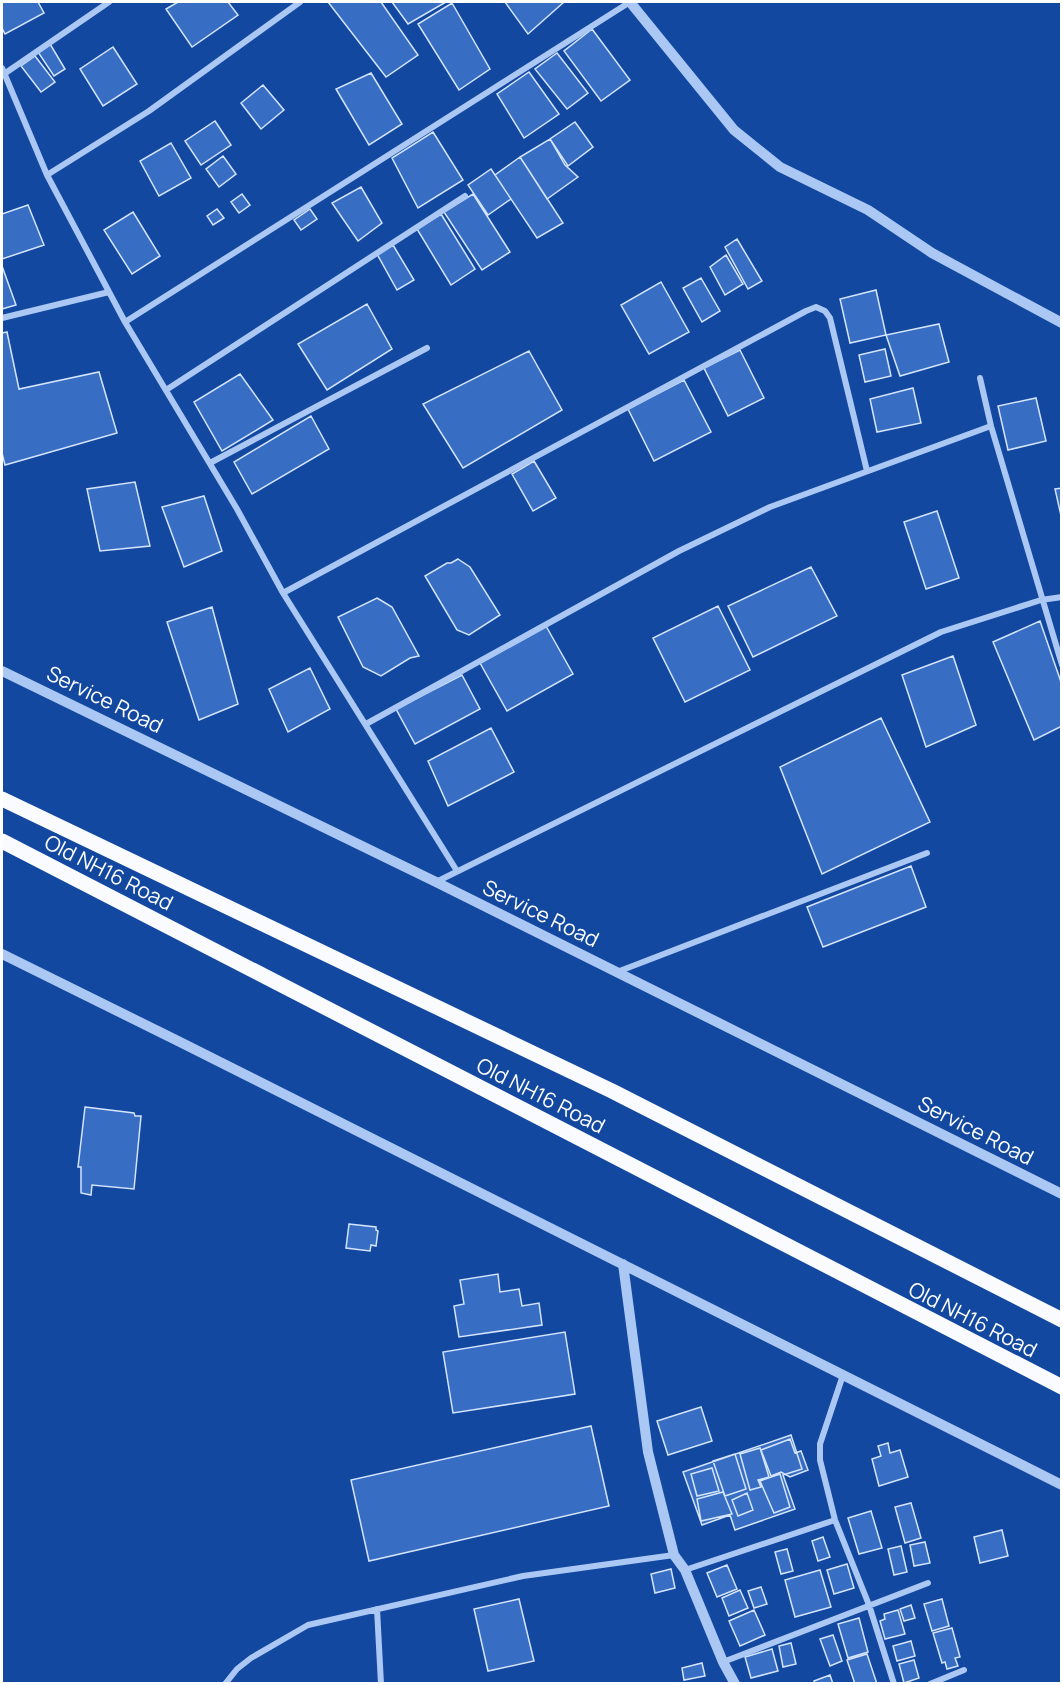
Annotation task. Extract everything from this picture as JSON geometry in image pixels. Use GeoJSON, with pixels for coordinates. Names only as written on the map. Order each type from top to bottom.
{"type":"FeatureCollection","features":[{"type":"Feature","properties":{"kind":"main road","name":"Old NH16 Road"},"geometry":{"type":"LineString","coordinates":[[2,799],[612,1091],[1062,1320]]}},
{"type":"Feature","properties":{"kind":"main road","name":"Old NH16 Road"},"geometry":{"type":"LineString","coordinates":[[2,841],[1062,1387]]}},
{"type":"Feature","properties":{"kind":"street"},"geometry":{"type":"LineString","coordinates":[[109,2],[3,71],[47,175],[125,322],[210,463],[283,593],[457,871]]}},
{"type":"Feature","properties":{"kind":"street"},"geometry":{"type":"LineString","coordinates":[[47,175],[149,111],[300,2]]}},
{"type":"Feature","properties":{"kind":"street"},"geometry":{"type":"LineString","coordinates":[[125,322],[630,2],[734,130],[780,167],[868,210],[932,253],[1062,322]]}},
{"type":"Feature","properties":{"kind":"street"},"geometry":{"type":"LineString","coordinates":[[166,390],[465,196]]}},
{"type":"Feature","properties":{"kind":"street"},"geometry":{"type":"LineString","coordinates":[[2,318],[109,292]]}},
{"type":"Feature","properties":{"kind":"street"},"geometry":{"type":"LineString","coordinates":[[283,593],[816,307],[825,310],[830,318],[867,471]]}},
{"type":"Feature","properties":{"kind":"street"},"geometry":{"type":"LineString","coordinates":[[210,463],[427,348]]}},
{"type":"Feature","properties":{"kind":"street"},"geometry":{"type":"LineString","coordinates":[[980,378],[991,426],[1041,600],[1062,664]]}},
{"type":"Feature","properties":{"kind":"street"},"geometry":{"type":"LineString","coordinates":[[366,724],[679,551],[771,507],[991,426]]}},
{"type":"Feature","properties":{"kind":"street"},"geometry":{"type":"LineString","coordinates":[[436,882],[941,632],[1041,600],[1062,597]]}},
{"type":"Feature","properties":{"kind":"street","name":"Service Road"},"geometry":{"type":"LineString","coordinates":[[2,670],[436,882],[1062,1194]]}},
{"type":"Feature","properties":{"kind":"street"},"geometry":{"type":"LineString","coordinates":[[616,972],[927,853]]}},
{"type":"Feature","properties":{"kind":"street"},"geometry":{"type":"LineString","coordinates":[[2,954],[1062,1485]]}},
{"type":"Feature","properties":{"kind":"street"},"geometry":{"type":"LineString","coordinates":[[623,1264],[648,1452],[674,1555],[685,1570],[723,1662],[735,1683]]}},
{"type":"Feature","properties":{"kind":"street"},"geometry":{"type":"LineString","coordinates":[[843,1375],[820,1444],[820,1460],[835,1520],[869,1605],[894,1683]]}},
{"type":"Feature","properties":{"kind":"street"},"geometry":{"type":"LineString","coordinates":[[685,1570],[835,1520]]}},
{"type":"Feature","properties":{"kind":"street"},"geometry":{"type":"LineString","coordinates":[[225,1683],[250,1658],[308,1625],[523,1576],[674,1555]]}},
{"type":"Feature","properties":{"kind":"street"},"geometry":{"type":"LineString","coordinates":[[723,1662],[928,1583]]}},
{"type":"Feature","properties":{"kind":"street"},"geometry":{"type":"LineString","coordinates":[[377,1609],[381,1683]]}},
{"type":"Feature","properties":{"kind":"street"},"geometry":{"type":"LineString","coordinates":[[930,1683],[964,1671]]}},
{"type":"Feature","properties":{"kind":"building"},"geometry":{"type":"Polygon","coordinates":[[[2,2],[38,2],[44,13],[5,34],[2,28],[2,2]]]}},
{"type":"Feature","properties":{"kind":"building"},"geometry":{"type":"Polygon","coordinates":[[[178,2],[228,2],[238,15],[192,47],[166,9],[178,2]]]}},
{"type":"Feature","properties":{"kind":"building"},"geometry":{"type":"Polygon","coordinates":[[[328,2],[381,2],[418,55],[386,77],[328,2]]]}},
{"type":"Feature","properties":{"kind":"building"},"geometry":{"type":"Polygon","coordinates":[[[392,2],[446,2],[408,24],[392,2]]]}},
{"type":"Feature","properties":{"kind":"building"},"geometry":{"type":"Polygon","coordinates":[[[505,2],[564,2],[528,34],[505,2]]]}},
{"type":"Feature","properties":{"kind":"building"},"geometry":{"type":"Polygon","coordinates":[[[452,3],[490,69],[459,90],[418,24],[452,3]]]}},
{"type":"Feature","properties":{"kind":"building"},"geometry":{"type":"Polygon","coordinates":[[[592,29],[630,80],[601,101],[564,51],[592,29]]]}},
{"type":"Feature","properties":{"kind":"building"},"geometry":{"type":"Polygon","coordinates":[[[50,44],[65,69],[54,76],[38,52],[50,44]]]}},
{"type":"Feature","properties":{"kind":"building"},"geometry":{"type":"Polygon","coordinates":[[[113,47],[137,84],[103,106],[80,69],[113,47]]]}},
{"type":"Feature","properties":{"kind":"building"},"geometry":{"type":"Polygon","coordinates":[[[557,53],[588,93],[567,109],[535,69],[557,53]]]}},
{"type":"Feature","properties":{"kind":"building"},"geometry":{"type":"Polygon","coordinates":[[[35,56],[55,82],[41,92],[21,66],[35,56]]]}},
{"type":"Feature","properties":{"kind":"building"},"geometry":{"type":"Polygon","coordinates":[[[529,72],[559,114],[524,138],[497,94],[529,72]]]}},
{"type":"Feature","properties":{"kind":"building"},"geometry":{"type":"Polygon","coordinates":[[[371,73],[402,124],[369,145],[336,89],[371,73]]]}},
{"type":"Feature","properties":{"kind":"building"},"geometry":{"type":"Polygon","coordinates":[[[263,85],[284,110],[261,129],[241,103],[263,85]]]}},
{"type":"Feature","properties":{"kind":"building"},"geometry":{"type":"Polygon","coordinates":[[[215,121],[231,145],[201,165],[185,141],[215,121]]]}},
{"type":"Feature","properties":{"kind":"building"},"geometry":{"type":"Polygon","coordinates":[[[575,122],[593,147],[568,166],[550,139],[575,122]]]}},
{"type":"Feature","properties":{"kind":"building"},"geometry":{"type":"Polygon","coordinates":[[[433,132],[463,180],[418,208],[392,158],[433,132]]]}},
{"type":"Feature","properties":{"kind":"building"},"geometry":{"type":"Polygon","coordinates":[[[550,139],[565,165],[578,177],[547,199],[520,157],[550,139]]]}},
{"type":"Feature","properties":{"kind":"building"},"geometry":{"type":"Polygon","coordinates":[[[171,143],[191,178],[159,196],[140,161],[171,143]]]}},
{"type":"Feature","properties":{"kind":"building"},"geometry":{"type":"Polygon","coordinates":[[[223,156],[236,174],[219,187],[206,169],[223,156]]]}},
{"type":"Feature","properties":{"kind":"building"},"geometry":{"type":"Polygon","coordinates":[[[520,157],[563,223],[537,238],[495,175],[520,157]]]}},
{"type":"Feature","properties":{"kind":"building"},"geometry":{"type":"Polygon","coordinates":[[[491,169],[511,199],[488,215],[468,185],[491,169]]]}},
{"type":"Feature","properties":{"kind":"building"},"geometry":{"type":"Polygon","coordinates":[[[361,187],[382,223],[358,241],[332,203],[361,187]]]}},
{"type":"Feature","properties":{"kind":"building"},"geometry":{"type":"Polygon","coordinates":[[[242,194],[250,205],[239,213],[231,202],[242,194]]]}},
{"type":"Feature","properties":{"kind":"building"},"geometry":{"type":"Polygon","coordinates":[[[473,194],[510,252],[482,270],[444,212],[473,194]]]}},
{"type":"Feature","properties":{"kind":"building"},"geometry":{"type":"Polygon","coordinates":[[[28,205],[44,245],[2,259],[2,214],[28,205]]]}},
{"type":"Feature","properties":{"kind":"building"},"geometry":{"type":"Polygon","coordinates":[[[217,209],[224,218],[213,225],[207,216],[217,209]]]}},
{"type":"Feature","properties":{"kind":"building"},"geometry":{"type":"Polygon","coordinates":[[[310,209],[317,219],[301,230],[294,220],[310,209]]]}},
{"type":"Feature","properties":{"kind":"building"},"geometry":{"type":"Polygon","coordinates":[[[133,212],[160,256],[132,274],[104,230],[133,212]]]}},
{"type":"Feature","properties":{"kind":"building"},"geometry":{"type":"Polygon","coordinates":[[[441,214],[475,269],[451,285],[417,229],[441,214]]]}},
{"type":"Feature","properties":{"kind":"building"},"geometry":{"type":"Polygon","coordinates":[[[737,239],[762,281],[748,289],[725,247],[737,239]]]}},
{"type":"Feature","properties":{"kind":"building"},"geometry":{"type":"Polygon","coordinates":[[[393,245],[414,280],[397,290],[377,254],[393,245]]]}},
{"type":"Feature","properties":{"kind":"building"},"geometry":{"type":"Polygon","coordinates":[[[726,255],[743,284],[725,295],[710,267],[726,255]]]}},
{"type":"Feature","properties":{"kind":"building"},"geometry":{"type":"Polygon","coordinates":[[[2,266],[16,305],[2,309],[2,266]]]}},
{"type":"Feature","properties":{"kind":"building"},"geometry":{"type":"Polygon","coordinates":[[[701,278],[720,311],[702,322],[683,288],[701,278]]]}},
{"type":"Feature","properties":{"kind":"building"},"geometry":{"type":"Polygon","coordinates":[[[661,282],[689,332],[649,354],[621,305],[661,282]]]}},
{"type":"Feature","properties":{"kind":"building"},"geometry":{"type":"Polygon","coordinates":[[[876,290],[886,335],[850,343],[840,299],[876,290]]]}},
{"type":"Feature","properties":{"kind":"building"},"geometry":{"type":"Polygon","coordinates":[[[367,304],[392,349],[327,390],[298,344],[367,304]]]}},
{"type":"Feature","properties":{"kind":"building"},"geometry":{"type":"Polygon","coordinates":[[[939,324],[949,362],[900,376],[886,335],[939,324]]]}},
{"type":"Feature","properties":{"kind":"building"},"geometry":{"type":"Polygon","coordinates":[[[7,332],[19,389],[99,372],[117,433],[5,465],[2,453],[2,333],[7,332]]]}},
{"type":"Feature","properties":{"kind":"building"},"geometry":{"type":"Polygon","coordinates":[[[885,349],[891,376],[865,382],[859,355],[885,349]]]}},
{"type":"Feature","properties":{"kind":"building"},"geometry":{"type":"Polygon","coordinates":[[[740,350],[764,398],[728,416],[704,368],[740,350]]]}},
{"type":"Feature","properties":{"kind":"building"},"geometry":{"type":"Polygon","coordinates":[[[529,351],[562,410],[463,468],[423,404],[529,351]]]}},
{"type":"Feature","properties":{"kind":"building"},"geometry":{"type":"Polygon","coordinates":[[[240,374],[273,420],[222,451],[194,402],[240,374]]]}},
{"type":"Feature","properties":{"kind":"building"},"geometry":{"type":"Polygon","coordinates":[[[684,380],[711,432],[654,461],[628,409],[684,380]]]}},
{"type":"Feature","properties":{"kind":"building"},"geometry":{"type":"Polygon","coordinates":[[[913,388],[921,423],[877,432],[870,399],[913,388]]]}},
{"type":"Feature","properties":{"kind":"building"},"geometry":{"type":"Polygon","coordinates":[[[1036,398],[1046,441],[1008,450],[998,406],[1036,398]]]}},
{"type":"Feature","properties":{"kind":"building"},"geometry":{"type":"Polygon","coordinates":[[[311,416],[329,449],[252,494],[234,462],[311,416]]]}},
{"type":"Feature","properties":{"kind":"building"},"geometry":{"type":"Polygon","coordinates":[[[534,461],[556,498],[533,511],[512,474],[534,461]]]}},
{"type":"Feature","properties":{"kind":"building"},"geometry":{"type":"Polygon","coordinates":[[[135,482],[150,546],[100,551],[87,489],[135,482]]]}},
{"type":"Feature","properties":{"kind":"building"},"geometry":{"type":"Polygon","coordinates":[[[1062,488],[1062,520],[1055,489],[1062,488]]]}},
{"type":"Feature","properties":{"kind":"building"},"geometry":{"type":"Polygon","coordinates":[[[204,496],[222,551],[184,567],[162,507],[204,496]]]}},
{"type":"Feature","properties":{"kind":"building"},"geometry":{"type":"Polygon","coordinates":[[[937,511],[959,578],[926,589],[904,522],[937,511]]]}},
{"type":"Feature","properties":{"kind":"building"},"geometry":{"type":"Polygon","coordinates":[[[458,559],[470,567],[500,615],[469,635],[457,630],[425,576],[458,559]]]}},
{"type":"Feature","properties":{"kind":"building"},"geometry":{"type":"Polygon","coordinates":[[[811,567],[837,616],[753,657],[728,606],[811,567]]]}},
{"type":"Feature","properties":{"kind":"building"},"geometry":{"type":"Polygon","coordinates":[[[377,598],[392,607],[419,656],[410,658],[381,676],[363,667],[338,617],[377,598]]]}},
{"type":"Feature","properties":{"kind":"building"},"geometry":{"type":"Polygon","coordinates":[[[718,606],[750,670],[685,702],[653,638],[718,606]]]}},
{"type":"Feature","properties":{"kind":"building"},"geometry":{"type":"Polygon","coordinates":[[[212,607],[238,704],[199,720],[167,622],[212,607]]]}},
{"type":"Feature","properties":{"kind":"building"},"geometry":{"type":"Polygon","coordinates":[[[1040,621],[1062,685],[1062,726],[1034,740],[993,642],[1040,621]]]}},
{"type":"Feature","properties":{"kind":"building"},"geometry":{"type":"Polygon","coordinates":[[[546,626],[573,674],[507,711],[480,663],[546,626]]]}},
{"type":"Feature","properties":{"kind":"building"},"geometry":{"type":"Polygon","coordinates":[[[953,656],[976,725],[926,747],[902,675],[953,656]]]}},
{"type":"Feature","properties":{"kind":"building"},"geometry":{"type":"Polygon","coordinates":[[[310,668],[330,709],[288,732],[269,689],[310,668]]]}},
{"type":"Feature","properties":{"kind":"building"},"geometry":{"type":"Polygon","coordinates":[[[462,675],[480,709],[415,744],[396,709],[462,675]]]}},
{"type":"Feature","properties":{"kind":"building"},"geometry":{"type":"Polygon","coordinates":[[[881,718],[930,822],[822,874],[780,767],[881,718]]]}},
{"type":"Feature","properties":{"kind":"building"},"geometry":{"type":"Polygon","coordinates":[[[491,728],[514,772],[448,806],[428,761],[491,728]]]}},
{"type":"Feature","properties":{"kind":"building"},"geometry":{"type":"Polygon","coordinates":[[[911,866],[926,907],[823,947],[807,907],[911,866]]]}},
{"type":"Feature","properties":{"kind":"building"},"geometry":{"type":"Polygon","coordinates":[[[85,1107],[134,1113],[135,1116],[141,1116],[134,1189],[92,1185],[91,1195],[81,1193],[81,1167],[78,1167],[85,1107]]]}},
{"type":"Feature","properties":{"kind":"building"},"geometry":{"type":"Polygon","coordinates":[[[349,1224],[376,1227],[378,1231],[376,1246],[371,1245],[370,1251],[346,1248],[349,1224]]]}},
{"type":"Feature","properties":{"kind":"building"},"geometry":{"type":"Polygon","coordinates":[[[498,1274],[500,1292],[519,1289],[522,1306],[539,1303],[542,1325],[459,1337],[454,1306],[464,1304],[460,1280],[498,1274]]]}},
{"type":"Feature","properties":{"kind":"building"},"geometry":{"type":"Polygon","coordinates":[[[565,1332],[575,1394],[453,1413],[443,1352],[565,1332]]]}},
{"type":"Feature","properties":{"kind":"building"},"geometry":{"type":"Polygon","coordinates":[[[701,1407],[712,1441],[668,1455],[657,1421],[701,1407]]]}},
{"type":"Feature","properties":{"kind":"building"},"geometry":{"type":"Polygon","coordinates":[[[591,1426],[609,1506],[369,1561],[351,1480],[591,1426]]]}},
{"type":"Feature","properties":{"kind":"building"},"geometry":{"type":"Polygon","coordinates":[[[791,1435],[802,1469],[783,1475],[795,1509],[735,1530],[730,1515],[702,1525],[683,1472],[791,1435]]]}},
{"type":"Feature","properties":{"kind":"building"},"geometry":{"type":"Polygon","coordinates":[[[790,1439],[795,1453],[801,1451],[808,1470],[790,1477],[781,1472],[771,1476],[761,1450],[790,1439]]]}},
{"type":"Feature","properties":{"kind":"building"},"geometry":{"type":"Polygon","coordinates":[[[888,1443],[890,1453],[900,1450],[908,1477],[879,1486],[872,1459],[881,1456],[878,1446],[888,1443]]]}},
{"type":"Feature","properties":{"kind":"building"},"geometry":{"type":"Polygon","coordinates":[[[760,1448],[769,1477],[758,1480],[761,1487],[750,1490],[740,1454],[760,1448]]]}},
{"type":"Feature","properties":{"kind":"building"},"geometry":{"type":"Polygon","coordinates":[[[735,1454],[746,1489],[725,1496],[713,1461],[735,1454]]]}},
{"type":"Feature","properties":{"kind":"building"},"geometry":{"type":"Polygon","coordinates":[[[712,1468],[719,1491],[697,1496],[691,1474],[712,1468]]]}},
{"type":"Feature","properties":{"kind":"building"},"geometry":{"type":"Polygon","coordinates":[[[780,1474],[790,1507],[774,1513],[760,1481],[780,1474]]]}},
{"type":"Feature","properties":{"kind":"building"},"geometry":{"type":"Polygon","coordinates":[[[723,1492],[732,1514],[701,1521],[697,1499],[723,1492]]]}},
{"type":"Feature","properties":{"kind":"building"},"geometry":{"type":"Polygon","coordinates":[[[747,1493],[753,1510],[738,1516],[732,1500],[747,1493]]]}},
{"type":"Feature","properties":{"kind":"building"},"geometry":{"type":"Polygon","coordinates":[[[911,1503],[921,1538],[905,1543],[895,1507],[911,1503]]]}},
{"type":"Feature","properties":{"kind":"building"},"geometry":{"type":"Polygon","coordinates":[[[871,1511],[882,1548],[859,1554],[848,1518],[871,1511]]]}},
{"type":"Feature","properties":{"kind":"building"},"geometry":{"type":"Polygon","coordinates":[[[1002,1530],[1008,1556],[980,1563],[974,1537],[1002,1530]]]}},
{"type":"Feature","properties":{"kind":"building"},"geometry":{"type":"Polygon","coordinates":[[[823,1537],[830,1557],[818,1561],[812,1541],[823,1537]]]}},
{"type":"Feature","properties":{"kind":"building"},"geometry":{"type":"Polygon","coordinates":[[[925,1542],[930,1563],[914,1566],[910,1545],[925,1542]]]}},
{"type":"Feature","properties":{"kind":"building"},"geometry":{"type":"Polygon","coordinates":[[[901,1546],[907,1572],[894,1575],[888,1549],[901,1546]]]}},
{"type":"Feature","properties":{"kind":"building"},"geometry":{"type":"Polygon","coordinates":[[[787,1549],[793,1571],[781,1574],[775,1552],[787,1549]]]}},
{"type":"Feature","properties":{"kind":"building"},"geometry":{"type":"Polygon","coordinates":[[[847,1564],[854,1588],[834,1594],[827,1570],[847,1564]]]}},
{"type":"Feature","properties":{"kind":"building"},"geometry":{"type":"Polygon","coordinates":[[[727,1565],[737,1589],[717,1597],[707,1573],[727,1565]]]}},
{"type":"Feature","properties":{"kind":"building"},"geometry":{"type":"Polygon","coordinates":[[[671,1569],[675,1588],[655,1593],[651,1574],[671,1569]]]}},
{"type":"Feature","properties":{"kind":"building"},"geometry":{"type":"Polygon","coordinates":[[[820,1570],[831,1607],[795,1617],[785,1580],[820,1570]]]}},
{"type":"Feature","properties":{"kind":"building"},"geometry":{"type":"Polygon","coordinates":[[[761,1587],[767,1604],[754,1608],[748,1591],[761,1587]]]}},
{"type":"Feature","properties":{"kind":"building"},"geometry":{"type":"Polygon","coordinates":[[[740,1590],[748,1608],[729,1616],[722,1598],[740,1590]]]}},
{"type":"Feature","properties":{"kind":"building"},"geometry":{"type":"Polygon","coordinates":[[[519,1599],[534,1661],[488,1671],[474,1609],[519,1599]]]}},
{"type":"Feature","properties":{"kind":"building"},"geometry":{"type":"Polygon","coordinates":[[[942,1599],[949,1626],[932,1631],[924,1604],[942,1599]]]}},
{"type":"Feature","properties":{"kind":"building"},"geometry":{"type":"Polygon","coordinates":[[[911,1605],[915,1618],[904,1621],[900,1609],[911,1605]]]}},
{"type":"Feature","properties":{"kind":"building"},"geometry":{"type":"Polygon","coordinates":[[[754,1610],[765,1635],[740,1646],[729,1621],[754,1610]]]}},
{"type":"Feature","properties":{"kind":"building"},"geometry":{"type":"Polygon","coordinates":[[[898,1610],[905,1634],[885,1639],[880,1621],[885,1619],[884,1614],[898,1610]]]}},
{"type":"Feature","properties":{"kind":"building"},"geometry":{"type":"Polygon","coordinates":[[[859,1618],[868,1652],[848,1658],[838,1624],[859,1618]]]}},
{"type":"Feature","properties":{"kind":"building"},"geometry":{"type":"Polygon","coordinates":[[[952,1628],[960,1657],[955,1658],[958,1666],[947,1669],[945,1662],[942,1663],[933,1633],[952,1628]]]}},
{"type":"Feature","properties":{"kind":"building"},"geometry":{"type":"Polygon","coordinates":[[[833,1635],[842,1661],[830,1666],[820,1639],[833,1635]]]}},
{"type":"Feature","properties":{"kind":"building"},"geometry":{"type":"Polygon","coordinates":[[[911,1641],[915,1656],[897,1661],[893,1646],[911,1641]]]}},
{"type":"Feature","properties":{"kind":"building"},"geometry":{"type":"Polygon","coordinates":[[[791,1643],[796,1664],[783,1667],[779,1646],[791,1643]]]}},
{"type":"Feature","properties":{"kind":"building"},"geometry":{"type":"Polygon","coordinates":[[[772,1649],[778,1671],[751,1678],[745,1657],[772,1649]]]}},
{"type":"Feature","properties":{"kind":"building"},"geometry":{"type":"Polygon","coordinates":[[[867,1654],[877,1684],[855,1684],[847,1660],[867,1654]]]}},
{"type":"Feature","properties":{"kind":"building"},"geometry":{"type":"Polygon","coordinates":[[[914,1660],[919,1678],[904,1683],[899,1664],[914,1660]]]}},
{"type":"Feature","properties":{"kind":"building"},"geometry":{"type":"Polygon","coordinates":[[[702,1663],[705,1676],[684,1680],[682,1668],[702,1663]]]}},
{"type":"Feature","properties":{"kind":"building"},"geometry":{"type":"Polygon","coordinates":[[[830,1675],[833,1684],[815,1684],[814,1681],[830,1675]]]}}]}
